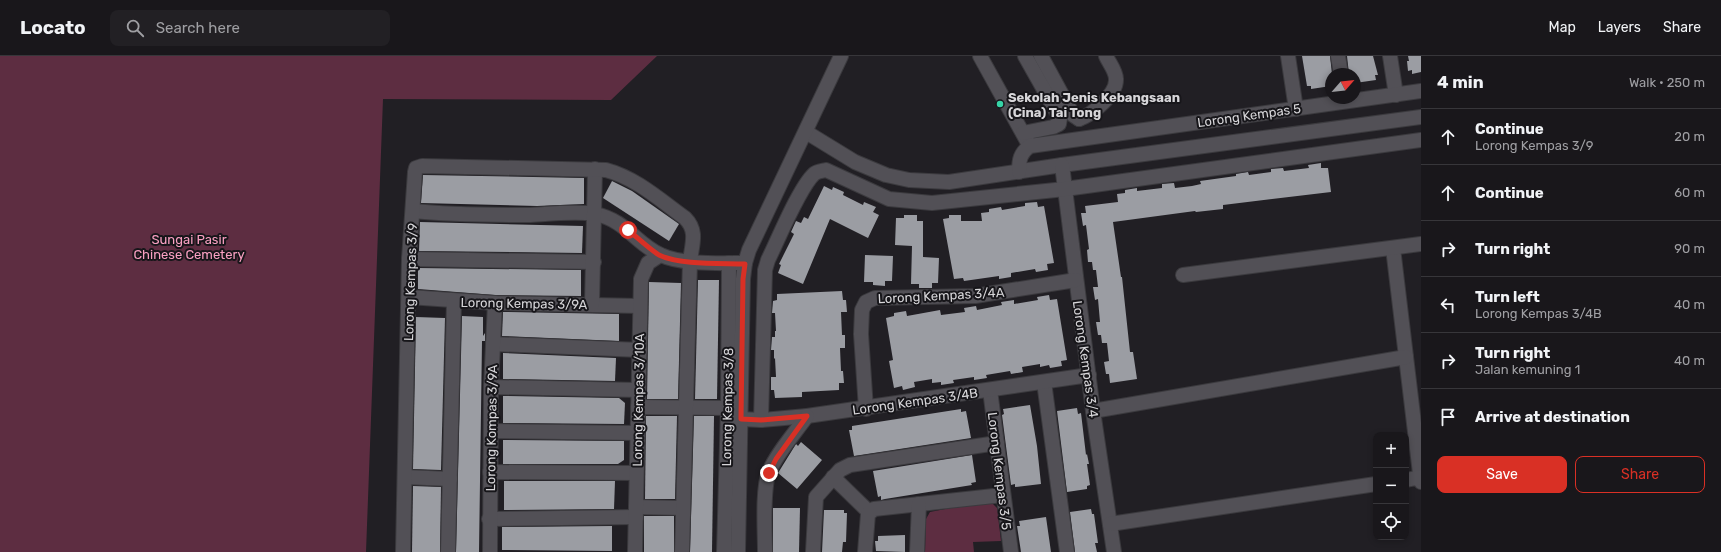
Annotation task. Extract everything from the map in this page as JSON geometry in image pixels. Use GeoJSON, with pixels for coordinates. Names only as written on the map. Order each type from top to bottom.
{"type":"FeatureCollection","features":[{"type":"Feature","properties":{"kind":"street"},"geometry":{"type":"LineString","coordinates":[[738,552],[743,279],[745,264],[749,250],[841,56]]}},
{"type":"Feature","properties":{"kind":"street"},"geometry":{"type":"LineString","coordinates":[[980,56],[1030,146],[1021,155],[1019,161],[1020,172]]}},
{"type":"Feature","properties":{"kind":"street"},"geometry":{"type":"LineString","coordinates":[[1023,133],[1053,127],[1059,124],[1060,118],[1025,56]]}},
{"type":"Feature","properties":{"kind":"street"},"geometry":{"type":"LineString","coordinates":[[1041,56],[1073,115],[1079,119]]}},
{"type":"Feature","properties":{"kind":"street"},"geometry":{"type":"LineString","coordinates":[[1079,119],[1104,102],[1115,87],[1115,75],[1106,56]]}},
{"type":"Feature","properties":{"kind":"street"},"geometry":{"type":"LineString","coordinates":[[1288,56],[1296,109]]}},
{"type":"Feature","properties":{"kind":"street"},"geometry":{"type":"LineString","coordinates":[[1338,56],[1340,68]]}},
{"type":"Feature","properties":{"kind":"street"},"geometry":{"type":"LineString","coordinates":[[1390,56],[1396,95]]}},
{"type":"Feature","properties":{"kind":"street","name":"Lorong Kempas 5"},"geometry":{"type":"LineString","coordinates":[[1361,98],[1421,91]]}},
{"type":"Feature","properties":{"kind":"street","name":"Lorong Kempas 5"},"geometry":{"type":"LineString","coordinates":[[1030,146],[1325,104]]}},
{"type":"Feature","properties":{"kind":"street"},"geometry":{"type":"LineString","coordinates":[[806,132],[855,162],[886,175],[909,180],[949,182],[1062,165],[1421,117]]}},
{"type":"Feature","properties":{"kind":"street"},"geometry":{"type":"LineString","coordinates":[[1077,139],[1079,119]]}},
{"type":"Feature","properties":{"kind":"street"},"geometry":{"type":"LineString","coordinates":[[761,420],[765,270],[768,260],[801,193],[814,174],[826,170],[889,199],[917,203],[932,203],[1065,189],[1421,140]]}},
{"type":"Feature","properties":{"kind":"street","name":"Lorong Kempas 3/4"},"geometry":{"type":"LineString","coordinates":[[1062,165],[1093,411],[1114,552]]}},
{"type":"Feature","properties":{"kind":"street"},"geometry":{"type":"LineString","coordinates":[[413,211],[415,172],[416,168],[422,166],[606,170],[621,174],[639,184],[692,224],[694,233],[690,261],[682,508],[682,552]]}},
{"type":"Feature","properties":{"kind":"street"},"geometry":{"type":"LineString","coordinates":[[592,304],[595,170]]}},
{"type":"Feature","properties":{"kind":"street","name":"Lorong Kempas 3/9"},"geometry":{"type":"LineString","coordinates":[[403,552],[409,259],[413,211],[513,215],[595,214],[618,223],[655,252]]}},
{"type":"Feature","properties":{"kind":"street"},"geometry":{"type":"LineString","coordinates":[[1183,275],[1421,244]]}},
{"type":"Feature","properties":{"kind":"street"},"geometry":{"type":"LineString","coordinates":[[1393,248],[1421,479],[1409,480]]}},
{"type":"Feature","properties":{"kind":"street"},"geometry":{"type":"LineString","coordinates":[[655,252],[669,258],[690,261],[745,264]]}},
{"type":"Feature","properties":{"kind":"street","name":"Lorong Kempas 3/10A"},"geometry":{"type":"LineString","coordinates":[[635,552],[641,279],[655,252]]}},
{"type":"Feature","properties":{"kind":"street"},"geometry":{"type":"LineString","coordinates":[[409,259],[594,262]]}},
{"type":"Feature","properties":{"kind":"street","name":"Lorong Kempas 3/8"},"geometry":{"type":"LineString","coordinates":[[724,552],[728,408],[729,263]]}},
{"type":"Feature","properties":{"kind":"street","name":"Lorong Kempas 3/4A"},"geometry":{"type":"LineString","coordinates":[[866,409],[861,334],[862,310],[866,302],[875,298],[975,296],[1076,280]]}},
{"type":"Feature","properties":{"kind":"street","name":"Lorong Kempas 3/9A"},"geometry":{"type":"LineString","coordinates":[[409,297],[495,303],[640,306]]}},
{"type":"Feature","properties":{"kind":"street"},"geometry":{"type":"LineString","coordinates":[[448,552],[454,301]]}},
{"type":"Feature","properties":{"kind":"street","name":"Lorong Kompas 3/9A"},"geometry":{"type":"LineString","coordinates":[[490,552],[491,387],[495,303]]}},
{"type":"Feature","properties":{"kind":"street"},"geometry":{"type":"LineString","coordinates":[[493,344],[640,350]]}},
{"type":"Feature","properties":{"kind":"street"},"geometry":{"type":"LineString","coordinates":[[1093,411],[1406,357]]}},
{"type":"Feature","properties":{"kind":"street","name":"Lorong Kempas 3/4B"},"geometry":{"type":"LineString","coordinates":[[741,419],[761,420],[866,409],[1089,375]]}},
{"type":"Feature","properties":{"kind":"street"},"geometry":{"type":"LineString","coordinates":[[1044,382],[1067,552]]}},
{"type":"Feature","properties":{"kind":"street"},"geometry":{"type":"LineString","coordinates":[[491,387],[638,390]]}},
{"type":"Feature","properties":{"kind":"street","name":"Lorong Kempas 3/5"},"geometry":{"type":"LineString","coordinates":[[990,390],[1011,552]]}},
{"type":"Feature","properties":{"kind":"street"},"geometry":{"type":"LineString","coordinates":[[638,407],[728,408]]}},
{"type":"Feature","properties":{"kind":"street"},"geometry":{"type":"LineString","coordinates":[[765,552],[766,489],[769,473],[776,459],[807,416]]}},
{"type":"Feature","properties":{"kind":"street"},"geometry":{"type":"LineString","coordinates":[[491,431],[637,433]]}},
{"type":"Feature","properties":{"kind":"street"},"geometry":{"type":"LineString","coordinates":[[814,552],[816,497],[844,467],[997,443]]}},
{"type":"Feature","properties":{"kind":"street"},"geometry":{"type":"LineString","coordinates":[[490,472],[636,473]]}},
{"type":"Feature","properties":{"kind":"street"},"geometry":{"type":"LineString","coordinates":[[405,477],[450,479]]}},
{"type":"Feature","properties":{"kind":"street"},"geometry":{"type":"LineString","coordinates":[[833,478],[869,512]]}},
{"type":"Feature","properties":{"kind":"street"},"geometry":{"type":"LineString","coordinates":[[1110,524],[1373,484]]}},
{"type":"Feature","properties":{"kind":"street"},"geometry":{"type":"LineString","coordinates":[[866,552],[867,518],[869,512],[874,509],[1004,495]]}},
{"type":"Feature","properties":{"kind":"street"},"geometry":{"type":"LineString","coordinates":[[917,552],[919,504]]}},
{"type":"Feature","properties":{"kind":"street"},"geometry":{"type":"LineString","coordinates":[[489,519],[636,512],[682,508]]}},
{"type":"Feature","properties":{"kind":"green space","name":"Sungai Pasir Chinese Cemetery"},"geometry":{"type":"Polygon","coordinates":[[[0,56],[657,56],[611,100],[383,99],[366,552],[0,552],[0,56]]]}},
{"type":"Feature","properties":{"kind":"green space"},"geometry":{"type":"Polygon","coordinates":[[[986,501],[991,502],[997,508],[1001,541],[973,542],[974,552],[925,552],[926,519],[930,512],[986,501]]]}},
{"type":"Feature","properties":{"kind":"building"},"geometry":{"type":"Polygon","coordinates":[[[1302,56],[1330,56],[1331,68],[1325,68],[1325,87],[1311,89],[1311,86],[1307,86],[1302,56]]]}},
{"type":"Feature","properties":{"kind":"building"},"geometry":{"type":"Polygon","coordinates":[[[1347,56],[1373,56],[1378,75],[1375,75],[1376,80],[1361,82],[1361,68],[1348,68],[1347,56]]]}},
{"type":"Feature","properties":{"kind":"building"},"geometry":{"type":"Polygon","coordinates":[[[1408,56],[1421,56],[1421,72],[1412,74],[1412,70],[1408,71],[1408,56]]]}},
{"type":"Feature","properties":{"kind":"building"},"geometry":{"type":"Polygon","coordinates":[[[1321,163],[1321,168],[1328,168],[1331,192],[1223,205],[1223,209],[1195,211],[1113,222],[1122,277],[1130,352],[1133,352],[1137,379],[1110,383],[1109,374],[1106,374],[1104,362],[1109,361],[1107,343],[1102,343],[1101,335],[1098,335],[1096,322],[1100,322],[1098,299],[1095,300],[1093,287],[1098,287],[1096,270],[1093,270],[1092,262],[1088,262],[1087,250],[1089,249],[1086,225],[1083,226],[1081,213],[1086,213],[1085,206],[1118,202],[1117,194],[1125,193],[1125,190],[1137,188],[1137,191],[1162,188],[1162,184],[1174,183],[1175,188],[1192,186],[1201,184],[1200,181],[1236,176],[1236,174],[1248,172],[1249,175],[1271,172],[1271,169],[1283,168],[1284,171],[1309,168],[1308,165],[1321,163]]]}},
{"type":"Feature","properties":{"kind":"building"},"geometry":{"type":"Polygon","coordinates":[[[423,175],[584,178],[584,204],[537,206],[421,203],[423,175]]]}},
{"type":"Feature","properties":{"kind":"building"},"geometry":{"type":"Polygon","coordinates":[[[612,181],[632,191],[679,224],[669,241],[603,198],[612,181]]]}},
{"type":"Feature","properties":{"kind":"building"},"geometry":{"type":"Polygon","coordinates":[[[824,186],[832,190],[833,187],[844,192],[843,195],[863,205],[864,202],[876,207],[873,212],[879,215],[868,238],[830,219],[803,284],[778,273],[781,265],[779,264],[794,234],[791,232],[796,221],[801,223],[804,217],[808,219],[824,186]]]}},
{"type":"Feature","properties":{"kind":"building"},"geometry":{"type":"Polygon","coordinates":[[[1037,202],[1038,207],[1044,206],[1054,263],[1047,264],[1048,270],[1036,272],[1035,269],[1011,273],[1011,277],[999,279],[999,276],[964,281],[963,278],[954,279],[943,219],[949,218],[949,215],[961,215],[961,221],[982,221],[981,213],[989,212],[989,209],[1001,207],[1002,210],[1025,206],[1025,203],[1037,202]]]}},
{"type":"Feature","properties":{"kind":"building"},"geometry":{"type":"Polygon","coordinates":[[[904,215],[917,215],[917,221],[923,221],[923,257],[939,258],[938,283],[932,283],[932,288],[919,288],[919,284],[911,284],[912,246],[895,245],[896,218],[904,218],[904,215]]]}},
{"type":"Feature","properties":{"kind":"building"},"geometry":{"type":"Polygon","coordinates":[[[420,222],[583,226],[582,253],[419,251],[420,222]]]}},
{"type":"Feature","properties":{"kind":"building"},"geometry":{"type":"Polygon","coordinates":[[[865,255],[893,256],[892,281],[885,281],[885,286],[873,285],[873,282],[864,282],[865,255]]]}},
{"type":"Feature","properties":{"kind":"building"},"geometry":{"type":"Polygon","coordinates":[[[418,268],[581,270],[581,296],[495,295],[418,289],[418,268]]]}},
{"type":"Feature","properties":{"kind":"building"},"geometry":{"type":"Polygon","coordinates":[[[698,280],[719,280],[717,399],[695,399],[698,280]]]}},
{"type":"Feature","properties":{"kind":"building"},"geometry":{"type":"Polygon","coordinates":[[[649,282],[681,283],[678,399],[647,399],[649,282]]]}},
{"type":"Feature","properties":{"kind":"building"},"geometry":{"type":"Polygon","coordinates":[[[842,291],[843,300],[846,300],[847,312],[841,312],[842,335],[845,335],[845,348],[840,348],[841,371],[843,371],[844,383],[839,383],[839,390],[802,392],[802,397],[775,398],[774,390],[771,390],[771,377],[776,377],[775,358],[774,359],[774,350],[771,350],[772,337],[775,337],[776,331],[775,313],[772,313],[773,301],[777,300],[777,294],[842,291]]]}},
{"type":"Feature","properties":{"kind":"building"},"geometry":{"type":"Polygon","coordinates":[[[1049,295],[1050,300],[1057,299],[1067,360],[1061,361],[1062,366],[1050,368],[1049,365],[1040,367],[1040,364],[1022,367],[1023,372],[1011,374],[1010,371],[986,375],[987,378],[974,380],[974,377],[953,380],[954,383],[941,385],[941,382],[932,383],[932,379],[914,382],[915,387],[903,390],[902,386],[894,388],[889,361],[893,360],[886,318],[894,316],[894,313],[906,311],[907,316],[940,310],[941,315],[965,312],[964,308],[976,306],[977,310],[1002,305],[1001,302],[1014,300],[1014,304],[1038,300],[1037,297],[1049,295]]]}},
{"type":"Feature","properties":{"kind":"building"},"geometry":{"type":"Polygon","coordinates":[[[503,312],[619,314],[619,341],[502,336],[503,312]]]}},
{"type":"Feature","properties":{"kind":"building"},"geometry":{"type":"Polygon","coordinates":[[[462,316],[483,317],[483,336],[485,333],[485,341],[482,341],[479,552],[456,552],[462,316]]]}},
{"type":"Feature","properties":{"kind":"building"},"geometry":{"type":"Polygon","coordinates":[[[416,317],[445,318],[441,470],[413,469],[416,317]]]}},
{"type":"Feature","properties":{"kind":"building"},"geometry":{"type":"Polygon","coordinates":[[[503,353],[616,358],[615,381],[503,379],[503,353]]]}},
{"type":"Feature","properties":{"kind":"building"},"geometry":{"type":"Polygon","coordinates":[[[503,396],[619,398],[625,403],[624,424],[503,423],[503,396]]]}},
{"type":"Feature","properties":{"kind":"building"},"geometry":{"type":"Polygon","coordinates":[[[1030,405],[1037,446],[1041,484],[1015,487],[1015,484],[1011,485],[1002,415],[1004,414],[1003,409],[1030,405]]]}},
{"type":"Feature","properties":{"kind":"building"},"geometry":{"type":"Polygon","coordinates":[[[1077,408],[1078,414],[1081,413],[1086,455],[1087,454],[1089,464],[1087,464],[1090,485],[1087,486],[1087,489],[1067,492],[1057,411],[1077,408]]]}},
{"type":"Feature","properties":{"kind":"building"},"geometry":{"type":"Polygon","coordinates":[[[961,409],[961,412],[966,411],[971,438],[854,456],[849,430],[852,430],[852,426],[961,409]]]}},
{"type":"Feature","properties":{"kind":"building"},"geometry":{"type":"Polygon","coordinates":[[[646,416],[677,416],[675,499],[645,499],[646,416]]]}},
{"type":"Feature","properties":{"kind":"building"},"geometry":{"type":"Polygon","coordinates":[[[694,416],[714,416],[712,552],[690,552],[694,416]]]}},
{"type":"Feature","properties":{"kind":"building"},"geometry":{"type":"Polygon","coordinates":[[[503,440],[624,441],[624,460],[618,464],[503,464],[503,440]]]}},
{"type":"Feature","properties":{"kind":"building"},"geometry":{"type":"Polygon","coordinates":[[[801,442],[822,460],[797,489],[778,473],[796,444],[798,446],[801,442]]]}},
{"type":"Feature","properties":{"kind":"building"},"geometry":{"type":"Polygon","coordinates":[[[972,455],[976,482],[971,483],[972,485],[881,500],[881,496],[878,497],[873,471],[972,455]]]}},
{"type":"Feature","properties":{"kind":"building"},"geometry":{"type":"Polygon","coordinates":[[[504,481],[615,481],[614,509],[504,510],[504,481]]]}},
{"type":"Feature","properties":{"kind":"building"},"geometry":{"type":"Polygon","coordinates":[[[413,486],[441,487],[440,552],[412,552],[413,486]]]}},
{"type":"Feature","properties":{"kind":"building"},"geometry":{"type":"Polygon","coordinates":[[[773,508],[800,508],[799,552],[773,552],[773,508]]]}},
{"type":"Feature","properties":{"kind":"building"},"geometry":{"type":"Polygon","coordinates":[[[1091,509],[1092,514],[1094,514],[1098,543],[1095,543],[1097,552],[1075,552],[1070,512],[1091,509]]]}},
{"type":"Feature","properties":{"kind":"building"},"geometry":{"type":"Polygon","coordinates":[[[824,510],[844,510],[844,513],[847,513],[846,542],[843,542],[842,552],[822,552],[824,510]]]}},
{"type":"Feature","properties":{"kind":"building"},"geometry":{"type":"Polygon","coordinates":[[[644,516],[674,516],[674,552],[644,552],[644,516]]]}},
{"type":"Feature","properties":{"kind":"building"},"geometry":{"type":"Polygon","coordinates":[[[1046,517],[1051,552],[1021,552],[1017,526],[1020,526],[1019,521],[1046,517]]]}},
{"type":"Feature","properties":{"kind":"building"},"geometry":{"type":"Polygon","coordinates":[[[612,526],[612,551],[502,550],[502,527],[612,526]]]}},
{"type":"Feature","properties":{"kind":"building"},"geometry":{"type":"Polygon","coordinates":[[[905,535],[905,552],[876,551],[875,541],[878,541],[878,536],[905,535]]]}},
{"type":"Feature","properties":{"kind":"place","name":"Sekolah Jenis Kebangsaan (Cina) Tai Tong"},"geometry":{"type":"Point","coordinates":[1000,104]}},
{"type":"Feature","properties":{"kind":"route"},"geometry":{"type":"LineString","coordinates":[[628,230],[660,255],[669,258],[690,261],[745,264],[743,279],[741,419],[761,420],[807,416],[776,459],[769,473]]}}]}
